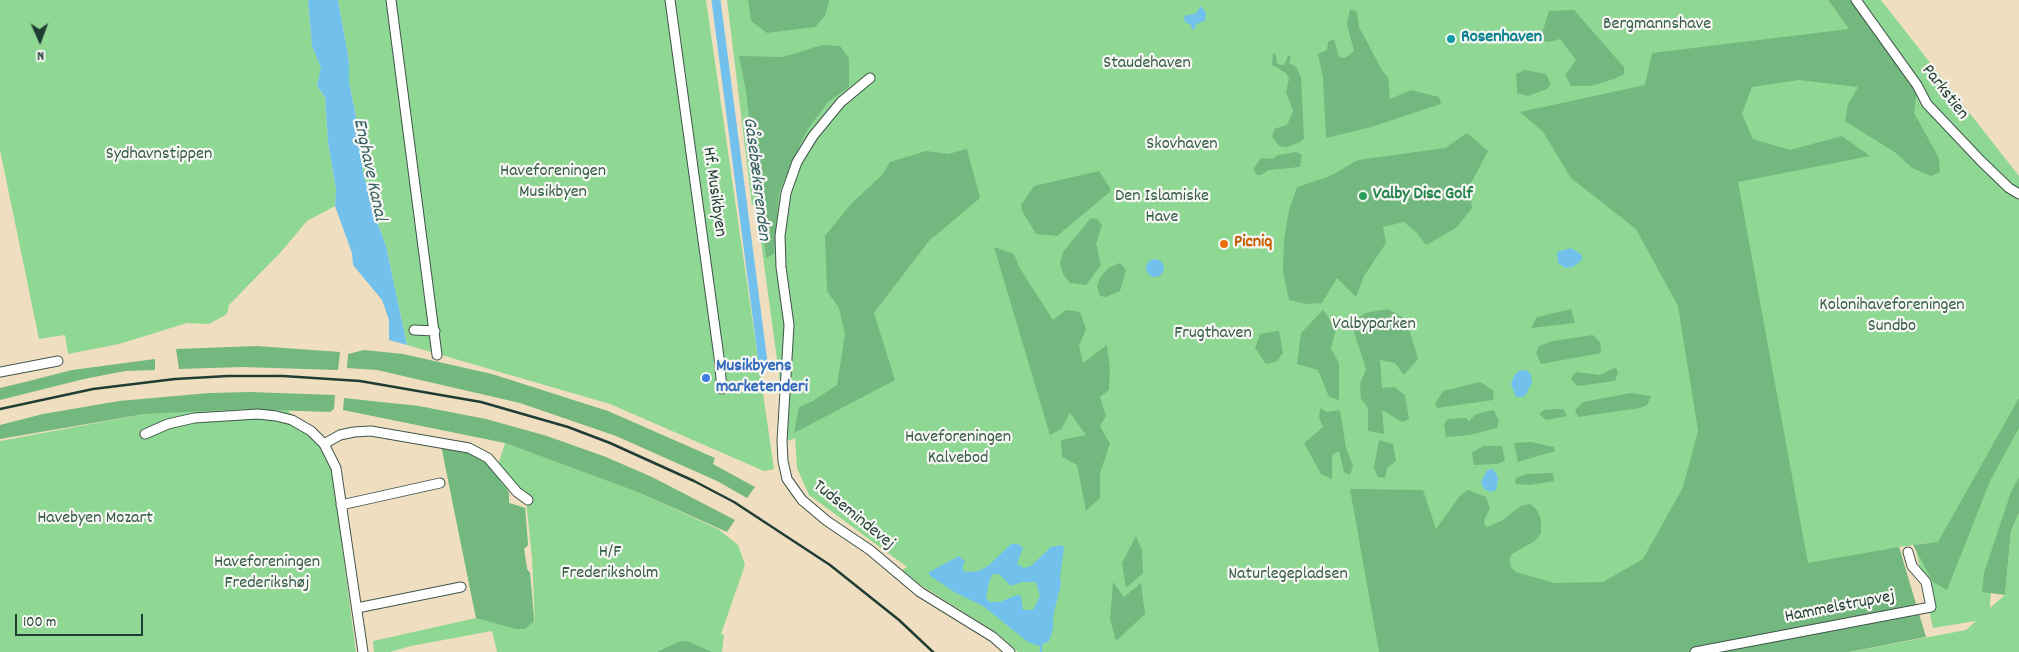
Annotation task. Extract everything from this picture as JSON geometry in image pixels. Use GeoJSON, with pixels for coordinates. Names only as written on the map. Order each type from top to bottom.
{"type":"FeatureCollection","features":[{"type":"Feature","properties":{"kind":"street"},"geometry":{"type":"LineString","coordinates":[[391,0],[437,355]]}},
{"type":"Feature","properties":{"kind":"street","name":"Hf. Musikbyen"},"geometry":{"type":"LineString","coordinates":[[670,0],[720,356],[722,389]]}},
{"type":"Feature","properties":{"kind":"street","name":"Parkstien"},"geometry":{"type":"LineString","coordinates":[[1856,0],[1917,85],[1928,104],[1981,162],[2009,188],[2019,194]]}},
{"type":"Feature","properties":{"kind":"street","name":"Tudsemindevej"},"geometry":{"type":"LineString","coordinates":[[870,78],[841,102],[813,136],[797,162],[786,193],[780,236],[781,267],[789,325],[782,441],[783,461],[787,479],[802,500],[828,521],[870,550],[920,592],[993,637],[1010,652]]}},
{"type":"Feature","properties":{"kind":"street"},"geometry":{"type":"LineString","coordinates":[[414,330],[435,332]]}},
{"type":"Feature","properties":{"kind":"street"},"geometry":{"type":"LineString","coordinates":[[0,372],[58,361]]}},
{"type":"Feature","properties":{"kind":"street"},"geometry":{"type":"LineString","coordinates":[[145,434],[168,424],[194,418],[258,414],[292,420],[311,430],[324,444],[336,468],[363,652]]}},
{"type":"Feature","properties":{"kind":"street"},"geometry":{"type":"LineString","coordinates":[[324,444],[354,432],[371,431],[469,448],[488,458],[511,486],[528,500]]}},
{"type":"Feature","properties":{"kind":"street"},"geometry":{"type":"LineString","coordinates":[[341,505],[440,483]]}},
{"type":"Feature","properties":{"kind":"street","name":"Hammelstrupvej"},"geometry":{"type":"LineString","coordinates":[[1694,652],[1931,607],[1926,582],[1912,566],[1908,552]]}},
{"type":"Feature","properties":{"kind":"street"},"geometry":{"type":"LineString","coordinates":[[357,608],[461,587]]}},
{"type":"Feature","properties":{"kind":"green space","name":"Sydhavnstippen"},"geometry":{"type":"Polygon","coordinates":[[[0,0],[308,0],[312,46],[322,68],[317,86],[325,97],[328,142],[336,189],[335,206],[307,221],[280,253],[229,305],[227,314],[209,324],[187,323],[119,344],[68,354],[65,335],[39,339],[0,150],[0,0]]]}},
{"type":"Feature","properties":{"kind":"green space","name":"Haveforeningen Musikbyen"},"geometry":{"type":"Polygon","coordinates":[[[338,0],[706,0],[774,469],[764,471],[610,404],[407,345],[386,246],[372,208],[363,172],[359,131],[349,82],[349,61],[338,0]]]}},
{"type":"Feature","properties":{"kind":"green space","name":"Valbyparken"},"geometry":{"type":"Polygon","coordinates":[[[727,0],[1828,0],[1847,26],[1831,0],[1881,0],[2019,176],[2019,495],[1992,575],[1990,608],[2005,595],[2011,531],[2019,513],[2019,652],[1850,652],[1966,630],[1976,621],[1933,628],[1916,550],[1928,543],[1899,547],[1803,652],[1018,652],[997,633],[919,584],[902,570],[907,567],[809,495],[797,468],[795,438],[788,441],[756,205],[752,205],[727,0]],[[975,200],[952,205],[870,311],[874,313],[930,240],[975,200]]]}},
{"type":"Feature","properties":{"kind":"green space"},"geometry":{"type":"Polygon","coordinates":[[[748,0],[829,1],[825,16],[815,27],[767,33],[751,21],[748,0]]]}},
{"type":"Feature","properties":{"kind":"green space"},"geometry":{"type":"Polygon","coordinates":[[[1828,0],[1850,0],[1873,27],[1917,88],[1914,113],[1939,158],[1940,172],[1931,176],[1912,168],[1896,153],[1845,121],[1848,104],[1858,87],[1799,80],[1752,87],[1742,114],[1753,139],[1790,150],[1842,136],[1870,156],[1738,182],[1808,563],[1899,547],[1926,637],[1849,652],[1379,652],[1350,489],[1423,490],[1436,529],[1459,497],[1468,490],[1486,497],[1490,509],[1484,524],[1487,527],[1501,521],[1521,506],[1530,504],[1537,510],[1541,520],[1541,533],[1535,541],[1512,554],[1509,559],[1511,567],[1516,572],[1554,583],[1603,582],[1643,559],[1683,487],[1698,431],[1678,306],[1636,229],[1571,178],[1543,132],[1520,112],[1645,85],[1652,53],[1849,29],[1828,0]]]}},
{"type":"Feature","properties":{"kind":"green space"},"geometry":{"type":"Polygon","coordinates":[[[1350,9],[1357,12],[1359,27],[1383,72],[1388,77],[1390,99],[1411,90],[1439,97],[1441,104],[1371,127],[1326,138],[1323,78],[1318,54],[1327,50],[1328,42],[1334,39],[1339,57],[1345,58],[1354,51],[1347,24],[1350,9]]]}},
{"type":"Feature","properties":{"kind":"green space"},"geometry":{"type":"Polygon","coordinates":[[[1574,10],[1624,67],[1624,74],[1591,86],[1571,86],[1565,75],[1576,60],[1560,39],[1549,42],[1540,40],[1549,11],[1574,10]]]}},
{"type":"Feature","properties":{"kind":"green space"},"geometry":{"type":"Polygon","coordinates":[[[822,45],[840,46],[849,58],[849,87],[828,102],[808,129],[794,157],[779,193],[774,254],[766,258],[746,91],[739,56],[783,57],[822,45]]]}},
{"type":"Feature","properties":{"kind":"green space"},"geometry":{"type":"Polygon","coordinates":[[[1273,53],[1276,55],[1277,63],[1280,65],[1284,65],[1288,56],[1291,56],[1289,63],[1296,67],[1301,77],[1304,138],[1300,142],[1287,147],[1279,146],[1272,137],[1274,129],[1287,125],[1293,111],[1286,92],[1289,79],[1286,73],[1272,65],[1273,53]]]}},
{"type":"Feature","properties":{"kind":"green space"},"geometry":{"type":"Polygon","coordinates":[[[1525,70],[1546,74],[1551,84],[1547,89],[1528,96],[1517,93],[1516,74],[1525,70]]]}},
{"type":"Feature","properties":{"kind":"green space"},"geometry":{"type":"Polygon","coordinates":[[[1467,133],[1488,151],[1469,187],[1472,208],[1456,228],[1426,245],[1417,233],[1404,222],[1383,227],[1386,243],[1364,276],[1356,297],[1337,278],[1322,303],[1306,304],[1289,300],[1283,272],[1284,240],[1289,210],[1297,187],[1330,176],[1358,160],[1445,148],[1467,133]]]}},
{"type":"Feature","properties":{"kind":"green space"},"geometry":{"type":"Polygon","coordinates":[[[967,149],[980,198],[930,240],[874,313],[895,380],[794,433],[799,407],[813,401],[837,385],[845,334],[839,308],[827,291],[825,236],[850,205],[883,174],[890,162],[926,151],[948,154],[967,149]]]}},
{"type":"Feature","properties":{"kind":"green space"},"geometry":{"type":"Polygon","coordinates":[[[1296,152],[1302,155],[1300,167],[1269,170],[1261,175],[1257,175],[1254,171],[1261,158],[1273,159],[1278,155],[1296,152]]]}},
{"type":"Feature","properties":{"kind":"green space"},"geometry":{"type":"Polygon","coordinates":[[[1099,171],[1110,188],[1110,192],[1057,236],[1036,234],[1022,211],[1021,205],[1034,186],[1099,171]]]}},
{"type":"Feature","properties":{"kind":"green space"},"geometry":{"type":"Polygon","coordinates":[[[1091,218],[1097,219],[1102,225],[1096,244],[1101,265],[1086,285],[1070,283],[1063,274],[1060,263],[1063,252],[1091,218]]]}},
{"type":"Feature","properties":{"kind":"green space"},"geometry":{"type":"Polygon","coordinates":[[[994,247],[1014,254],[1019,267],[1053,320],[1066,310],[1080,312],[1086,329],[1079,346],[1083,363],[1107,345],[1110,369],[1109,390],[1100,397],[1106,416],[1100,426],[1110,444],[1100,473],[1100,498],[1086,511],[1077,465],[1062,457],[1061,440],[1086,435],[1070,413],[1061,429],[1050,435],[994,247]]]}},
{"type":"Feature","properties":{"kind":"green space"},"geometry":{"type":"Polygon","coordinates":[[[1120,263],[1126,270],[1120,291],[1106,297],[1100,296],[1097,286],[1100,278],[1108,268],[1120,263]]]}},
{"type":"Feature","properties":{"kind":"green space"},"geometry":{"type":"Polygon","coordinates":[[[1388,309],[1406,319],[1418,359],[1404,375],[1395,363],[1380,360],[1382,388],[1394,387],[1405,395],[1409,419],[1402,422],[1382,410],[1384,434],[1368,431],[1368,408],[1361,399],[1360,384],[1366,369],[1351,323],[1365,313],[1388,309]]]}},
{"type":"Feature","properties":{"kind":"green space"},"geometry":{"type":"Polygon","coordinates":[[[1571,309],[1575,323],[1531,328],[1537,317],[1571,309]]]}},
{"type":"Feature","properties":{"kind":"green space"},"geometry":{"type":"Polygon","coordinates":[[[1323,310],[1336,328],[1331,349],[1339,363],[1339,400],[1329,397],[1318,370],[1297,364],[1301,333],[1323,310]]]}},
{"type":"Feature","properties":{"kind":"green space"},"geometry":{"type":"Polygon","coordinates":[[[1279,331],[1283,353],[1276,362],[1266,364],[1255,348],[1260,334],[1279,331]]]}},
{"type":"Feature","properties":{"kind":"green space"},"geometry":{"type":"Polygon","coordinates":[[[1593,335],[1600,342],[1601,353],[1541,364],[1536,353],[1539,346],[1553,341],[1593,335]]]}},
{"type":"Feature","properties":{"kind":"green space"},"geometry":{"type":"Polygon","coordinates":[[[257,346],[340,352],[338,370],[242,367],[179,369],[176,349],[257,346]]]}},
{"type":"Feature","properties":{"kind":"green space"},"geometry":{"type":"Polygon","coordinates":[[[364,350],[403,354],[492,374],[608,411],[715,458],[713,464],[755,487],[747,498],[717,481],[616,436],[520,403],[377,370],[347,368],[348,354],[364,350]]]}},
{"type":"Feature","properties":{"kind":"green space"},"geometry":{"type":"Polygon","coordinates":[[[155,359],[155,370],[125,371],[0,400],[0,388],[72,370],[155,359]]]}},
{"type":"Feature","properties":{"kind":"green space"},"geometry":{"type":"Polygon","coordinates":[[[1616,367],[1618,373],[1615,381],[1577,386],[1571,379],[1576,372],[1600,375],[1616,367]]]}},
{"type":"Feature","properties":{"kind":"green space"},"geometry":{"type":"Polygon","coordinates":[[[1480,382],[1494,391],[1493,400],[1437,408],[1435,404],[1443,391],[1480,382]]]}},
{"type":"Feature","properties":{"kind":"green space"},"geometry":{"type":"Polygon","coordinates":[[[250,392],[335,395],[334,409],[330,412],[244,409],[145,414],[0,439],[0,425],[43,414],[119,401],[209,393],[250,392]]]}},
{"type":"Feature","properties":{"kind":"green space"},"geometry":{"type":"Polygon","coordinates":[[[1631,393],[1651,396],[1647,405],[1640,408],[1578,417],[1575,410],[1583,402],[1631,393]]]}},
{"type":"Feature","properties":{"kind":"green space"},"geometry":{"type":"Polygon","coordinates":[[[344,398],[419,406],[486,419],[547,436],[606,457],[652,477],[735,520],[727,532],[640,493],[505,443],[343,410],[344,398]]]}},
{"type":"Feature","properties":{"kind":"green space"},"geometry":{"type":"Polygon","coordinates":[[[2019,398],[2019,428],[1990,481],[1947,590],[1933,582],[1913,545],[1938,542],[2019,398]]]}},
{"type":"Feature","properties":{"kind":"green space"},"geometry":{"type":"Polygon","coordinates":[[[282,404],[330,455],[356,652],[0,652],[0,441],[145,414],[282,404]]]}},
{"type":"Feature","properties":{"kind":"green space"},"geometry":{"type":"Polygon","coordinates":[[[1320,408],[1327,412],[1340,410],[1346,448],[1353,466],[1350,475],[1344,472],[1339,451],[1332,455],[1332,479],[1321,474],[1304,443],[1323,427],[1319,417],[1320,408]]]}},
{"type":"Feature","properties":{"kind":"green space"},"geometry":{"type":"Polygon","coordinates":[[[1563,409],[1567,416],[1546,420],[1539,414],[1544,410],[1563,409]]]}},
{"type":"Feature","properties":{"kind":"green space"},"geometry":{"type":"Polygon","coordinates":[[[1494,410],[1499,421],[1497,428],[1470,435],[1446,437],[1444,424],[1448,419],[1466,418],[1469,421],[1476,414],[1494,410]]]}},
{"type":"Feature","properties":{"kind":"green space"},"geometry":{"type":"Polygon","coordinates":[[[1379,440],[1393,444],[1396,461],[1387,468],[1385,478],[1378,477],[1374,468],[1379,440]]]}},
{"type":"Feature","properties":{"kind":"green space"},"geometry":{"type":"Polygon","coordinates":[[[1531,442],[1554,447],[1555,451],[1518,462],[1514,443],[1531,442]]]}},
{"type":"Feature","properties":{"kind":"green space","name":"H/F Frederiksholm"},"geometry":{"type":"Polygon","coordinates":[[[505,443],[640,493],[718,529],[738,545],[745,565],[721,634],[724,635],[722,652],[497,652],[492,631],[411,646],[390,652],[374,652],[373,641],[476,618],[441,445],[487,463],[498,479],[493,471],[498,466],[505,443]],[[507,490],[509,503],[525,508],[528,545],[524,549],[527,569],[530,573],[535,627],[532,558],[526,501],[507,490]]]}},
{"type":"Feature","properties":{"kind":"green space"},"geometry":{"type":"Polygon","coordinates":[[[441,445],[473,454],[487,463],[509,493],[509,503],[525,508],[528,545],[524,549],[527,569],[530,573],[534,621],[525,629],[516,629],[476,618],[441,445]]]}},
{"type":"Feature","properties":{"kind":"green space"},"geometry":{"type":"Polygon","coordinates":[[[1484,446],[1502,446],[1505,460],[1498,464],[1474,465],[1472,452],[1484,446]]]}},
{"type":"Feature","properties":{"kind":"green space"},"geometry":{"type":"Polygon","coordinates":[[[1553,473],[1554,481],[1530,485],[1515,484],[1516,478],[1527,474],[1553,473]]]}},
{"type":"Feature","properties":{"kind":"green space"},"geometry":{"type":"Polygon","coordinates":[[[2019,477],[2019,513],[2011,531],[2005,595],[1982,592],[1984,573],[2011,492],[2019,477]]]}},
{"type":"Feature","properties":{"kind":"green space"},"geometry":{"type":"Polygon","coordinates":[[[1136,536],[1142,550],[1143,573],[1126,588],[1122,563],[1136,536]]]}},
{"type":"Feature","properties":{"kind":"green space"},"geometry":{"type":"Polygon","coordinates":[[[1113,582],[1124,597],[1141,583],[1145,614],[1116,641],[1110,619],[1113,582]]]}},
{"type":"Feature","properties":{"kind":"green space"},"geometry":{"type":"Polygon","coordinates":[[[687,641],[712,652],[657,652],[678,642],[687,641]]]}},
{"type":"Feature","properties":{"kind":"water"},"geometry":{"type":"Polygon","coordinates":[[[308,0],[338,0],[349,61],[349,82],[359,131],[363,172],[372,208],[386,246],[407,345],[389,340],[389,320],[382,300],[353,265],[352,253],[335,206],[336,189],[328,142],[325,97],[317,86],[321,68],[312,46],[308,0]]]}},
{"type":"Feature","properties":{"kind":"water"},"geometry":{"type":"Polygon","coordinates":[[[1201,6],[1206,13],[1205,21],[1196,24],[1195,29],[1192,30],[1191,25],[1185,22],[1184,18],[1186,15],[1195,14],[1201,6]]]}},
{"type":"Feature","properties":{"kind":"water"},"geometry":{"type":"Polygon","coordinates":[[[1571,248],[1582,255],[1582,260],[1573,267],[1565,268],[1558,263],[1557,252],[1571,248]]]}},
{"type":"Feature","properties":{"kind":"water"},"geometry":{"type":"Polygon","coordinates":[[[1155,259],[1161,262],[1164,268],[1161,274],[1155,277],[1149,274],[1146,268],[1149,262],[1155,259]]]}},
{"type":"Feature","properties":{"kind":"water"},"geometry":{"type":"Polygon","coordinates":[[[1527,370],[1531,375],[1532,383],[1523,397],[1516,397],[1511,384],[1514,376],[1519,371],[1527,370]]]}},
{"type":"Feature","properties":{"kind":"water"},"geometry":{"type":"Polygon","coordinates":[[[1493,469],[1498,477],[1496,490],[1491,492],[1484,489],[1481,482],[1487,470],[1493,469]]]}},
{"type":"Feature","properties":{"kind":"water"},"geometry":{"type":"Polygon","coordinates":[[[1011,544],[1018,544],[1023,548],[1017,564],[1024,568],[1031,566],[1051,547],[1062,545],[1064,548],[1060,577],[1061,584],[1049,641],[1039,646],[1028,642],[983,606],[954,592],[929,575],[929,572],[959,556],[965,561],[962,568],[965,572],[978,571],[988,566],[1011,544]],[[999,574],[992,575],[986,598],[990,602],[1000,602],[1017,595],[1021,596],[1023,610],[1033,610],[1040,596],[1036,582],[1022,582],[1011,586],[999,574]]]}},
{"type":"Feature","properties":{"kind":"waterway","name":"Gåsebæksrenden"},"geometry":{"type":"LineString","coordinates":[[716,0],[763,362]]}},
{"type":"Feature","properties":{"kind":"waterway"},"geometry":{"type":"LineString","coordinates":[[1041,645],[1041,651]]}},
{"type":"Feature","properties":{"kind":"railway"},"geometry":{"type":"LineString","coordinates":[[0,409],[93,389],[175,379],[228,376],[283,376],[360,381],[481,402],[568,427],[610,443],[694,481],[734,502],[830,565],[899,620],[933,652]]}},
{"type":"Feature","properties":{"kind":"place","name":"Rosenhaven"},"geometry":{"type":"Point","coordinates":[1451,39]}},
{"type":"Feature","properties":{"kind":"place","name":"Valby Disc Golf"},"geometry":{"type":"Point","coordinates":[1363,196]}},
{"type":"Feature","properties":{"kind":"place","name":"Picniq"},"geometry":{"type":"Point","coordinates":[1224,244]}},
{"type":"Feature","properties":{"kind":"place","name":"Musikbyens marketenderi"},"geometry":{"type":"Point","coordinates":[706,378]}},
{"type":"Feature","properties":{"kind":"park label","name":"Bergmannshave"},"geometry":{"type":"Point","coordinates":[1657,26]}},
{"type":"Feature","properties":{"kind":"park label","name":"Staudehaven"},"geometry":{"type":"Point","coordinates":[1147,65]}},
{"type":"Feature","properties":{"kind":"park label","name":"Skovhaven"},"geometry":{"type":"Point","coordinates":[1182,146]}},
{"type":"Feature","properties":{"kind":"park label","name":"Den Islamiske Have"},"geometry":{"type":"Point","coordinates":[1162,208]}},
{"type":"Feature","properties":{"kind":"park label","name":"Kolonihaveforeningen Sundbo"},"geometry":{"type":"Point","coordinates":[1892,317]}},
{"type":"Feature","properties":{"kind":"park label","name":"Frugthaven"},"geometry":{"type":"Point","coordinates":[1213,335]}},
{"type":"Feature","properties":{"kind":"park label","name":"Haveforeningen Kalvebod"},"geometry":{"type":"Point","coordinates":[958,449]}},
{"type":"Feature","properties":{"kind":"park label","name":"Havebyen Mozart"},"geometry":{"type":"Point","coordinates":[95,520]}},
{"type":"Feature","properties":{"kind":"park label","name":"Haveforeningen Frederikshøj"},"geometry":{"type":"Point","coordinates":[267,574]}},
{"type":"Feature","properties":{"kind":"park label","name":"Naturlegepladsen"},"geometry":{"type":"Point","coordinates":[1288,576]}},
{"type":"Feature","properties":{"kind":"water label","name":"Enghave Kanal"},"geometry":{"type":"Point","coordinates":[368,170]}}]}
